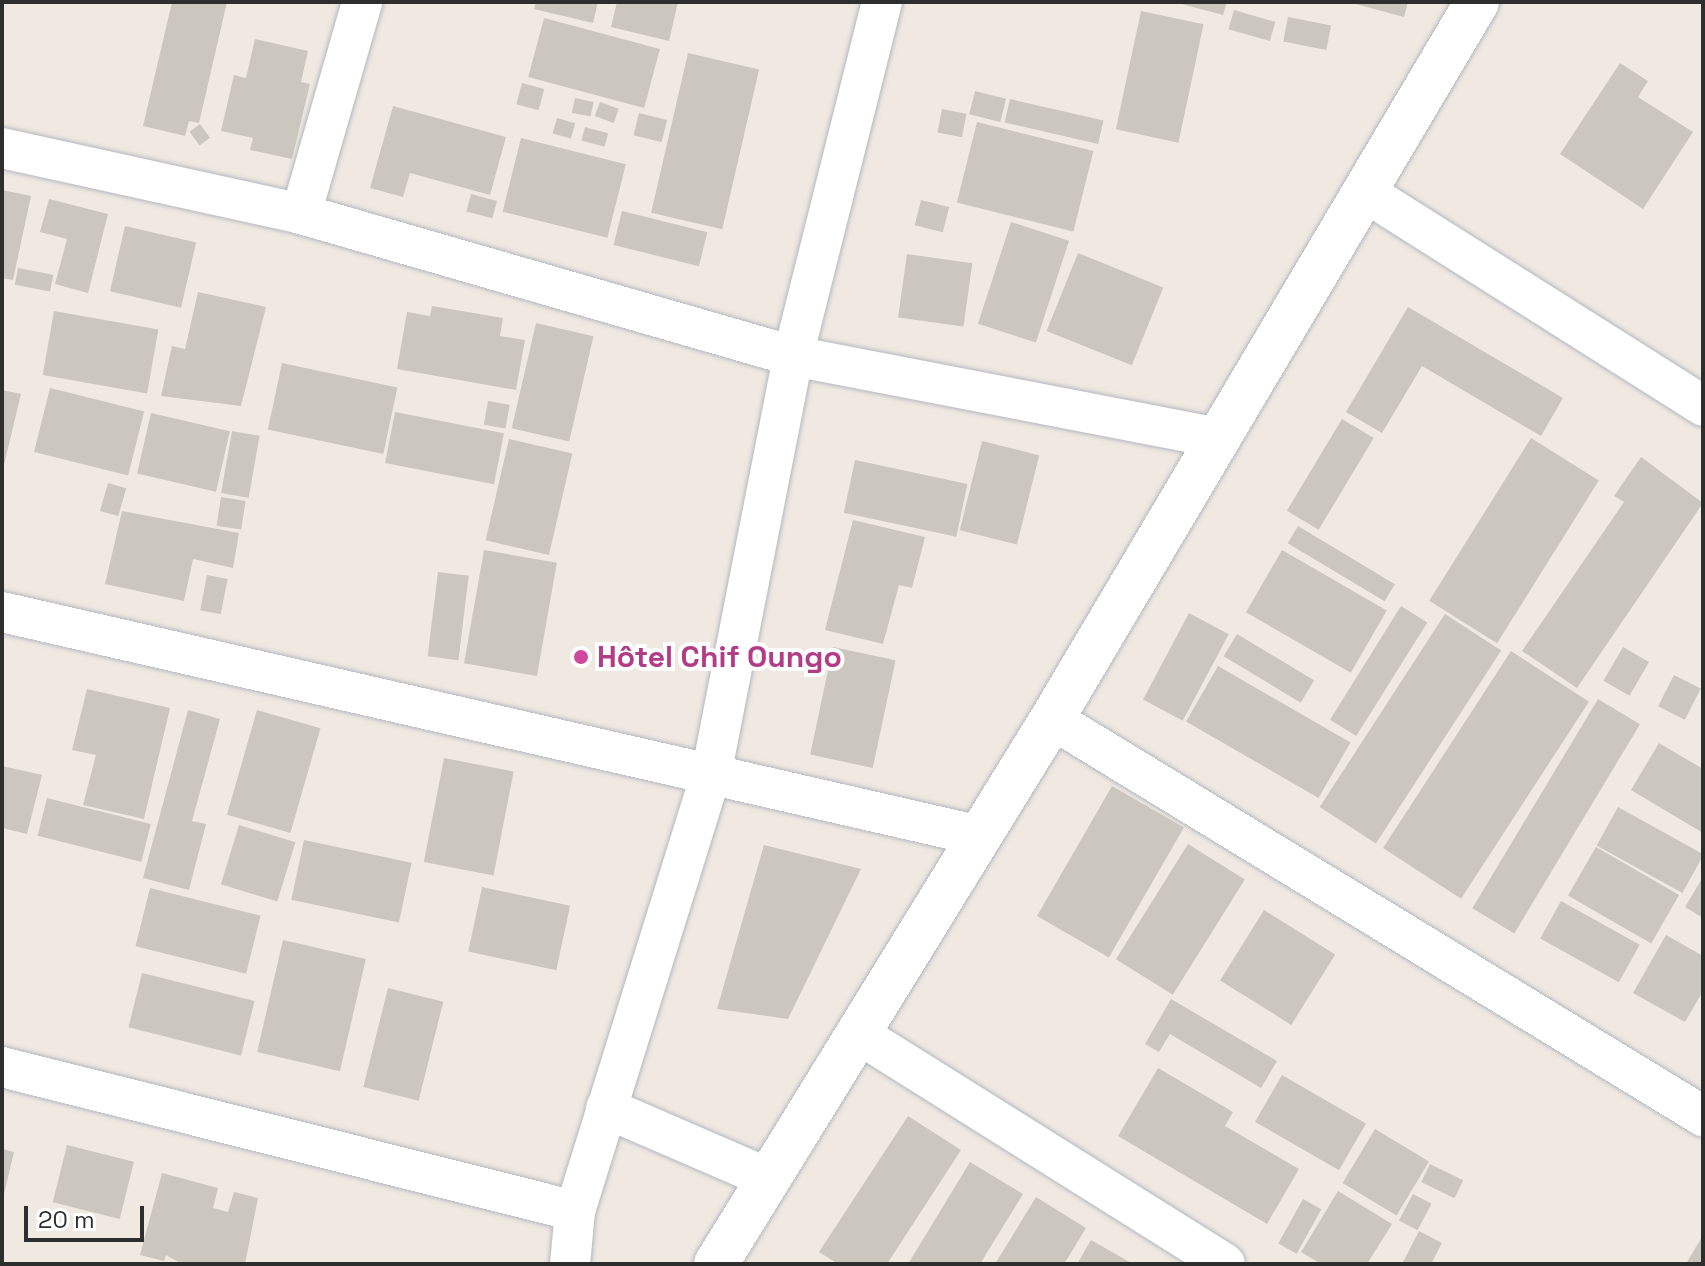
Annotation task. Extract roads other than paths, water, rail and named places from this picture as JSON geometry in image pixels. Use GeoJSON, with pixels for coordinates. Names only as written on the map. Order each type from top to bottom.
{"type":"FeatureCollection","features":[{"type":"Feature","properties":{"kind":"street"},"geometry":{"type":"LineString","coordinates":[[301,214],[362,2]]}},
{"type":"Feature","properties":{"kind":"street"},"geometry":{"type":"LineString","coordinates":[[570,1264],[575,1211],[711,775],[793,356],[882,2]]}},
{"type":"Feature","properties":{"kind":"street"},"geometry":{"type":"LineString","coordinates":[[716,1264],[976,835],[1052,719],[1215,437],[1477,2]]}},
{"type":"Feature","properties":{"kind":"street"},"geometry":{"type":"LineString","coordinates":[[2,148],[301,214],[793,356],[1215,437]]}},
{"type":"Feature","properties":{"kind":"street"},"geometry":{"type":"LineString","coordinates":[[1365,192],[1703,406]]}},
{"type":"Feature","properties":{"kind":"street"},"geometry":{"type":"LineString","coordinates":[[2,612],[976,835]]}},
{"type":"Feature","properties":{"kind":"street"},"geometry":{"type":"LineString","coordinates":[[1052,719],[1703,1116]]}},
{"type":"Feature","properties":{"kind":"street"},"geometry":{"type":"LineString","coordinates":[[857,1033],[1174,1251],[1225,1264]]}},
{"type":"Feature","properties":{"kind":"street"},"geometry":{"type":"LineString","coordinates":[[2,1067],[575,1211]]}},
{"type":"Feature","properties":{"kind":"street"},"geometry":{"type":"LineString","coordinates":[[606,1108],[768,1178]]}},
{"type":"Feature","properties":{"kind":"place","name":"Hôtel Chif Oungo"},"geometry":{"type":"Point","coordinates":[581,657]}}]}
